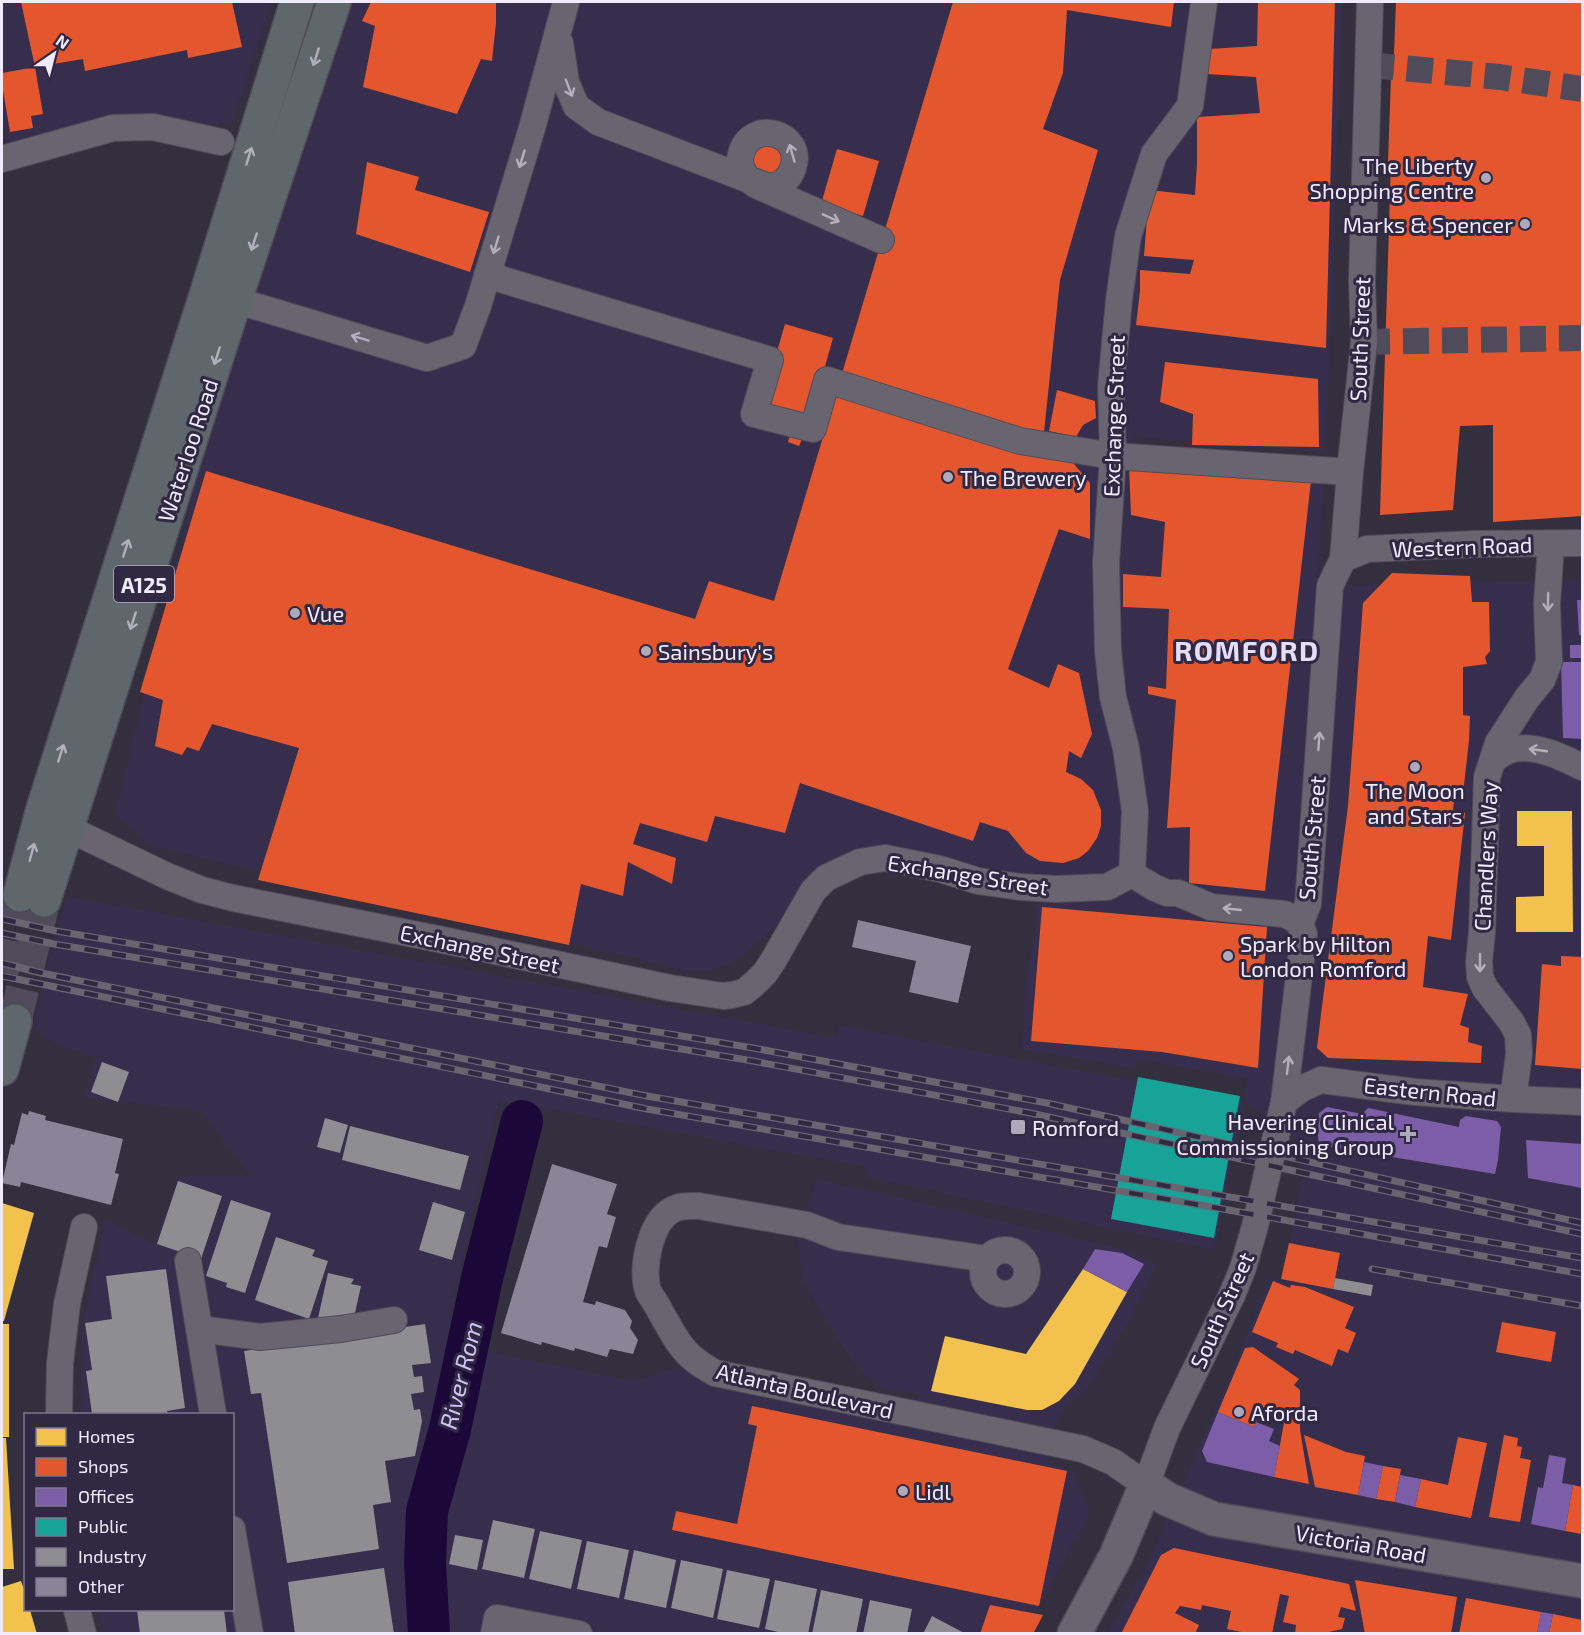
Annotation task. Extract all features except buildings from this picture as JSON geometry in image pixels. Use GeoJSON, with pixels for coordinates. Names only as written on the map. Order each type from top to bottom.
{"type":"FeatureCollection","features":[{"type":"Feature","properties":{"kind":"main road","name":"Waterloo Road"},"geometry":{"type":"LineString","coordinates":[[32,898],[214,270],[297,2]]}},
{"type":"Feature","properties":{"kind":"main road","name":"Waterloo Road"},"geometry":{"type":"LineString","coordinates":[[55,819],[235,300],[334,2]]}},
{"type":"Feature","properties":{"kind":"main road"},"geometry":{"type":"LineString","coordinates":[[2,1069],[15,1021]]}},
{"type":"Feature","properties":{"kind":"street"},"geometry":{"type":"LineString","coordinates":[[235,300],[427,358],[463,346],[532,128],[566,2]]}},
{"type":"Feature","properties":{"kind":"street","name":"Exchange Street"},"geometry":{"type":"LineString","coordinates":[[55,819],[167,876],[202,891],[670,988],[723,996],[744,992],[754,984],[773,962],[813,891],[826,878],[860,862],[885,858],[940,869],[978,880],[1021,887],[1056,889],[1107,887],[1132,874],[1135,811],[1126,748],[1113,697],[1108,651],[1106,563],[1113,456],[1112,386],[1119,300],[1128,236],[1154,154],[1190,106],[1204,2]]}},
{"type":"Feature","properties":{"kind":"street","name":"South Street"},"geometry":{"type":"LineString","coordinates":[[1074,1634],[1116,1556],[1167,1428],[1243,1268],[1284,1102],[1304,934],[1300,924],[1308,904],[1330,586],[1343,559],[1364,342],[1362,281],[1370,2]]}},
{"type":"Feature","properties":{"kind":"street"},"geometry":{"type":"LineString","coordinates":[[559,31],[566,82],[576,106],[598,122],[747,179],[754,182],[770,188],[784,182],[791,175],[795,162],[794,150],[790,144],[783,137],[774,133],[762,133],[752,137],[744,144],[740,159],[741,168],[748,179],[756,185],[881,240]]}},
{"type":"Feature","properties":{"kind":"street"},"geometry":{"type":"LineString","coordinates":[[2,159],[113,128],[153,127],[221,142]]}},
{"type":"Feature","properties":{"kind":"street"},"geometry":{"type":"LineString","coordinates":[[487,275],[770,360],[754,414],[813,429],[827,380],[1020,441],[1113,456],[1350,472]]}},
{"type":"Feature","properties":{"kind":"street","name":"Western Road"},"geometry":{"type":"LineString","coordinates":[[1343,559],[1367,549],[1475,544],[1582,543]]}},
{"type":"Feature","properties":{"kind":"street","name":"Chandlers Way"},"geometry":{"type":"LineString","coordinates":[[1513,1099],[1519,1054],[1518,1035],[1512,1023],[1485,988],[1480,977],[1487,777],[1498,743],[1542,680],[1549,662],[1547,604],[1551,544]]}},
{"type":"Feature","properties":{"kind":"street"},"geometry":{"type":"LineString","coordinates":[[1494,759],[1509,750],[1524,748],[1551,752],[1582,767]]}},
{"type":"Feature","properties":{"kind":"street"},"geometry":{"type":"LineString","coordinates":[[1132,874],[1155,888],[1212,907],[1284,914],[1300,924]]}},
{"type":"Feature","properties":{"kind":"street","name":"Eastern Road"},"geometry":{"type":"LineString","coordinates":[[1284,1102],[1301,1089],[1321,1080],[1415,1092],[1582,1102]]}},
{"type":"Feature","properties":{"kind":"street","name":"Atlanta Boulevard"},"geometry":{"type":"LineString","coordinates":[[987,1259],[838,1237],[807,1225],[699,1206],[681,1206],[670,1210],[659,1221],[652,1236],[645,1265],[648,1290],[677,1338],[694,1359],[715,1373],[1083,1449],[1113,1462],[1146,1485]]}},
{"type":"Feature","properties":{"kind":"street"},"geometry":{"type":"LineString","coordinates":[[59,1413],[60,1363],[67,1304],[84,1227]]}},
{"type":"Feature","properties":{"kind":"street"},"geometry":{"type":"LineString","coordinates":[[188,1260],[213,1413]]}},
{"type":"Feature","properties":{"kind":"street"},"geometry":{"type":"LineString","coordinates":[[199,1329],[260,1337],[341,1329],[394,1320]]}},
{"type":"Feature","properties":{"kind":"street","name":"Victoria Road"},"geometry":{"type":"LineString","coordinates":[[1146,1485],[1167,1499],[1214,1519],[1582,1581]]}},
{"type":"Feature","properties":{"kind":"street"},"geometry":{"type":"LineString","coordinates":[[234,1541],[250,1634]]}},
{"type":"Feature","properties":{"kind":"street"},"geometry":{"type":"LineString","coordinates":[[78,1611],[83,1634]]}},
{"type":"Feature","properties":{"kind":"street"},"geometry":{"type":"LineString","coordinates":[[494,1634],[497,1618],[579,1634]]}},
{"type":"Feature","properties":{"kind":"shaded area"},"geometry":{"type":"Polygon","coordinates":[[[2,2],[269,2],[270,6],[232,123],[10,146],[2,122],[2,2]]]}},
{"type":"Feature","properties":{"kind":"shaded area"},"geometry":{"type":"Polygon","coordinates":[[[342,2],[1342,2],[1326,452],[1146,438],[1133,433],[1133,462],[1324,476],[1317,586],[1582,580],[1582,1633],[1107,1633],[1148,1563],[1238,1357],[1269,1278],[1283,1281],[1307,1148],[1245,1102],[1247,1079],[1138,1059],[1134,1068],[1022,1049],[1025,989],[1038,912],[1020,887],[885,858],[826,878],[745,954],[728,965],[712,970],[691,971],[150,846],[115,814],[204,449],[342,2]]]}},
{"type":"Feature","properties":{"kind":"shaded area"},"geometry":{"type":"Polygon","coordinates":[[[67,896],[836,1038],[839,1025],[1245,1102],[1234,1145],[1214,1250],[865,1177],[866,1167],[499,1100],[449,1315],[481,1350],[633,1381],[674,1368],[715,1373],[914,1419],[920,1395],[878,1387],[855,1365],[803,1280],[797,1236],[817,1179],[1128,1250],[1156,1264],[1128,1323],[1084,1392],[1059,1412],[1047,1463],[1072,1471],[1090,1512],[1024,1633],[105,1633],[98,1611],[234,1611],[234,1413],[82,1413],[82,1332],[106,1220],[154,1244],[179,1176],[250,1176],[201,1110],[84,1098],[96,1058],[54,1043],[33,1028],[56,931],[67,896]]]}},
{"type":"Feature","properties":{"kind":"waterway","name":"River Rom"},"geometry":{"type":"LineString","coordinates":[[429,1634],[425,1563],[427,1511],[450,1429],[482,1278],[522,1121]]}},
{"type":"Feature","properties":{"kind":"tunnel"},"geometry":{"type":"LineString","coordinates":[[1368,65],[1500,77],[1582,89]]}},
{"type":"Feature","properties":{"kind":"tunnel"},"geometry":{"type":"LineString","coordinates":[[1364,342],[1582,338]]}},
{"type":"Feature","properties":{"kind":"tunnel"},"geometry":{"type":"LineString","coordinates":[[2,972],[20,895]]}},
{"type":"Feature","properties":{"kind":"tunnel"},"geometry":{"type":"LineString","coordinates":[[15,1021],[44,900]]}},
{"type":"Feature","properties":{"kind":"railway"},"geometry":{"type":"LineString","coordinates":[[2,919],[56,931],[753,1048],[1047,1103],[1582,1223]]}},
{"type":"Feature","properties":{"kind":"railway"},"geometry":{"type":"LineString","coordinates":[[2,933],[54,944],[753,1061],[1035,1114],[1582,1234]]}},
{"type":"Feature","properties":{"kind":"railway"},"geometry":{"type":"LineString","coordinates":[[2,963],[46,974],[647,1096],[1582,1258]]}},
{"type":"Feature","properties":{"kind":"railway"},"geometry":{"type":"LineString","coordinates":[[2,976],[647,1109],[1582,1274]]}},
{"type":"Feature","properties":{"kind":"railway"},"geometry":{"type":"LineString","coordinates":[[1372,1269],[1582,1306]]}},
{"type":"Feature","properties":{"kind":"place","name":"The Liberty Shopping Centre"},"geometry":{"type":"Point","coordinates":[1486,178]}},
{"type":"Feature","properties":{"kind":"place","name":"Marks & Spencer"},"geometry":{"type":"Point","coordinates":[1525,224]}},
{"type":"Feature","properties":{"kind":"place","name":"The Brewery"},"geometry":{"type":"Point","coordinates":[948,477]}},
{"type":"Feature","properties":{"kind":"place","name":"Vue"},"geometry":{"type":"Point","coordinates":[295,613]}},
{"type":"Feature","properties":{"kind":"place","name":"Sainsbury's"},"geometry":{"type":"Point","coordinates":[646,651]}},
{"type":"Feature","properties":{"kind":"place","name":"The Moon and Stars"},"geometry":{"type":"Point","coordinates":[1415,767]}},
{"type":"Feature","properties":{"kind":"place","name":"Spark by Hilton London Romford"},"geometry":{"type":"Point","coordinates":[1228,956]}},
{"type":"Feature","properties":{"kind":"place","name":"Romford"},"geometry":{"type":"Point","coordinates":[1018,1127]}},
{"type":"Feature","properties":{"kind":"place","name":"Havering Clinical Commissioning Group"},"geometry":{"type":"Point","coordinates":[1408,1134]}},
{"type":"Feature","properties":{"kind":"place","name":"Aforda"},"geometry":{"type":"Point","coordinates":[1239,1412]}},
{"type":"Feature","properties":{"kind":"place","name":"Lidl"},"geometry":{"type":"Point","coordinates":[903,1491]}},
{"type":"Feature","properties":{"kind":"district","name":"ROMFORD"},"geometry":{"type":"Point","coordinates":[1247,650]}}]}
